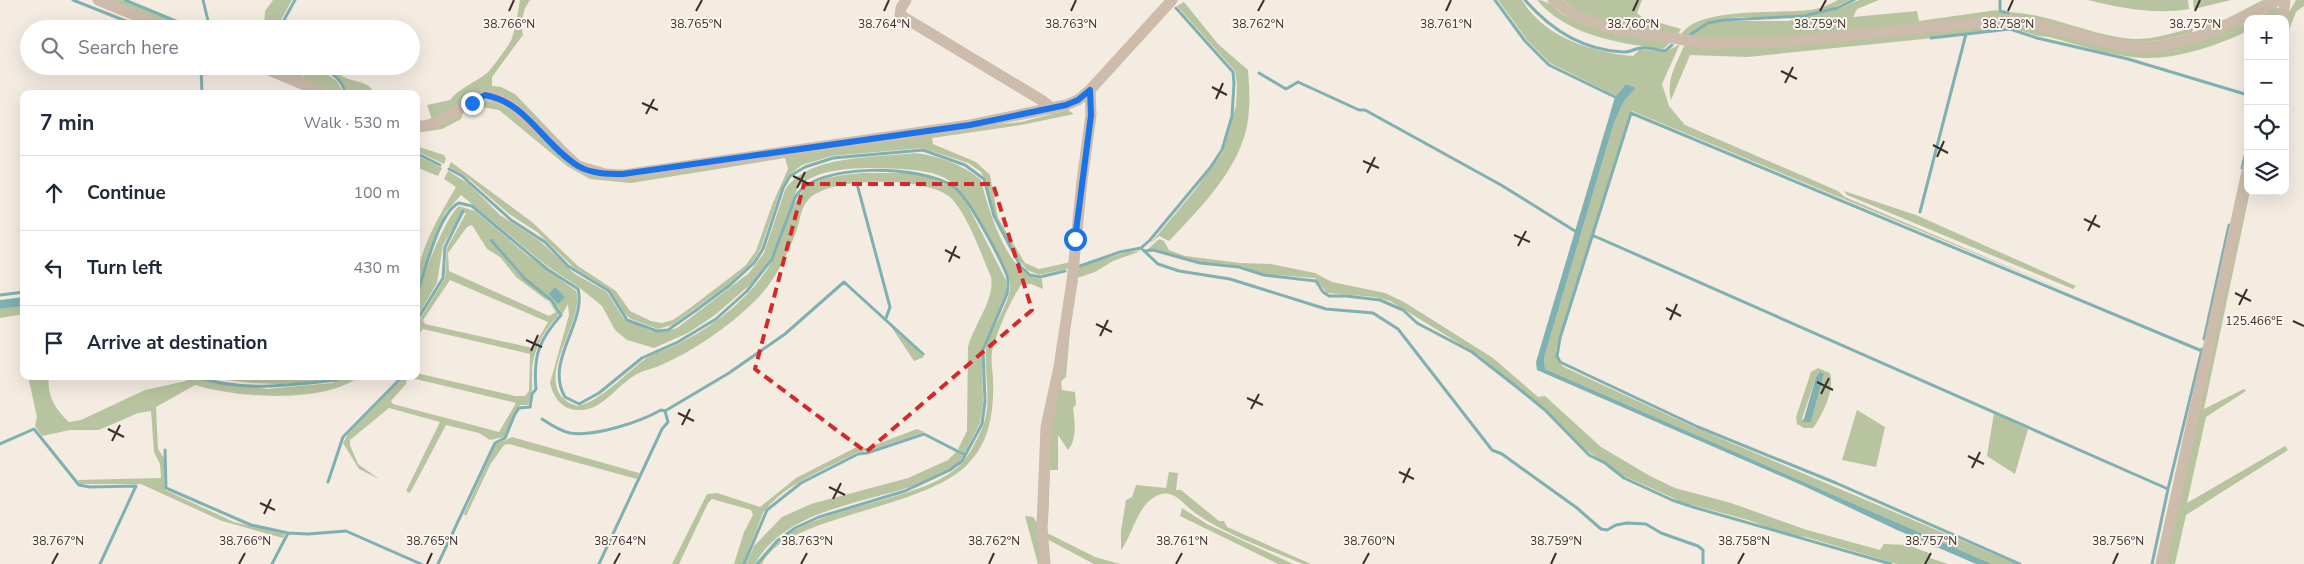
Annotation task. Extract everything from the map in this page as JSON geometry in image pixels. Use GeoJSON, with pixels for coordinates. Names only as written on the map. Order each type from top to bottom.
{"type":"FeatureCollection","features":[{"type":"Feature","properties":{"kind":"street"},"geometry":{"type":"LineString","coordinates":[[98,0],[146,20]]}},
{"type":"Feature","properties":{"kind":"street"},"geometry":{"type":"LineString","coordinates":[[906,0],[901,8],[900,15],[1044,101],[1053,109]]}},
{"type":"Feature","properties":{"kind":"street"},"geometry":{"type":"LineString","coordinates":[[420,125],[443,120],[485,95],[497,97],[510,103],[578,166],[605,174],[623,174],[970,125],[1053,109],[1078,100],[1090,90],[1172,0]]}},
{"type":"Feature","properties":{"kind":"street"},"geometry":{"type":"LineString","coordinates":[[1553,0],[1573,14],[1605,27],[1704,43],[1781,42],[2008,20],[2037,24],[2128,46],[2164,44],[2196,36],[2238,20],[2278,0]]}},
{"type":"Feature","properties":{"kind":"street"},"geometry":{"type":"LineString","coordinates":[[2283,15],[2285,0]]}},
{"type":"Feature","properties":{"kind":"street"},"geometry":{"type":"LineString","coordinates":[[281,75],[316,90]]}},
{"type":"Feature","properties":{"kind":"street"},"geometry":{"type":"LineString","coordinates":[[1044,564],[1042,527],[1046,427],[1059,368],[1072,280],[1077,219],[1091,115],[1090,90]]}},
{"type":"Feature","properties":{"kind":"street"},"geometry":{"type":"LineString","coordinates":[[2161,564],[2244,185]]}},
{"type":"Feature","properties":{"kind":"highlighted area"},"geometry":{"type":"Polygon","coordinates":[[[804,184],[993,184],[1032,310],[866,452],[755,369],[804,184]]]}},
{"type":"Feature","properties":{"kind":"green space"},"geometry":{"type":"Polygon","coordinates":[[[110,0],[122,0],[170,20],[159,20],[110,0]]]}},
{"type":"Feature","properties":{"kind":"green space"},"geometry":{"type":"Polygon","coordinates":[[[273,0],[292,0],[281,20],[264,20],[265,11],[273,0]]]}},
{"type":"Feature","properties":{"kind":"green space"},"geometry":{"type":"Polygon","coordinates":[[[520,0],[530,0],[525,8],[521,23],[523,35],[492,77],[492,86],[501,87],[515,94],[585,167],[499,94],[432,120],[427,105],[450,100],[493,67],[512,38],[520,0]]]}},
{"type":"Feature","properties":{"kind":"green space"},"geometry":{"type":"Polygon","coordinates":[[[1498,0],[1522,0],[1543,24],[1556,33],[1586,47],[1602,51],[1633,56],[1640,49],[1665,52],[1680,44],[1662,84],[1669,106],[1685,125],[1838,191],[1845,197],[2070,293],[1632,111],[1630,112],[1556,350],[1558,362],[1564,367],[1696,428],[2017,564],[1992,564],[1545,369],[1544,358],[1614,123],[1624,101],[1636,88],[1626,84],[1616,96],[1550,63],[1527,40],[1498,0]]]}},
{"type":"Feature","properties":{"kind":"green space"},"geometry":{"type":"Polygon","coordinates":[[[1537,0],[1545,2],[1578,22],[1617,33],[1670,43],[1663,49],[1595,36],[1563,22],[1537,0]]]}},
{"type":"Feature","properties":{"kind":"green space"},"geometry":{"type":"Polygon","coordinates":[[[1563,0],[1642,0],[1637,13],[1643,18],[1681,29],[1676,37],[1587,18],[1563,0]]]}},
{"type":"Feature","properties":{"kind":"green space"},"geometry":{"type":"Polygon","coordinates":[[[1838,0],[1850,0],[1827,10],[1803,15],[1739,17],[1716,21],[1705,25],[1694,32],[1709,24],[1725,21],[1788,21],[1838,9],[1859,0],[1879,0],[1857,9],[1853,17],[1917,11],[1919,21],[1997,10],[1999,12],[2016,12],[2032,15],[2098,33],[2132,39],[2155,37],[2193,28],[2192,33],[2163,40],[2129,43],[2041,22],[1744,40],[1680,37],[1688,27],[1701,20],[1738,13],[1816,9],[1838,0]]]}},
{"type":"Feature","properties":{"kind":"green space"},"geometry":{"type":"Polygon","coordinates":[[[2088,0],[2188,0],[2189,9],[2151,11],[2125,8],[2088,0]]]}},
{"type":"Feature","properties":{"kind":"green space"},"geometry":{"type":"Polygon","coordinates":[[[2193,0],[2231,0],[2194,9],[2193,0]]]}},
{"type":"Feature","properties":{"kind":"green space"},"geometry":{"type":"Polygon","coordinates":[[[2263,0],[2272,0],[2201,30],[2198,27],[2226,19],[2263,0]]]}},
{"type":"Feature","properties":{"kind":"green space"},"geometry":{"type":"Polygon","coordinates":[[[2296,0],[2304,0],[2304,6],[2296,12],[2289,30],[2289,15],[2287,15],[2296,0]]]}},
{"type":"Feature","properties":{"kind":"green space"},"geometry":{"type":"Polygon","coordinates":[[[1184,2],[1218,44],[1248,70],[1249,104],[1246,128],[1241,147],[1232,164],[1209,197],[1169,241],[1159,236],[1150,244],[1195,190],[1223,152],[1236,105],[1237,84],[1235,71],[1177,6],[1184,2]]]}},
{"type":"Feature","properties":{"kind":"green space"},"geometry":{"type":"Polygon","coordinates":[[[2275,7],[2281,9],[2280,15],[2262,15],[2275,7]]]}},
{"type":"Feature","properties":{"kind":"green space"},"geometry":{"type":"Polygon","coordinates":[[[1994,24],[2026,26],[2123,49],[2211,36],[2244,24],[2244,33],[2206,48],[2177,55],[2147,58],[2111,54],[2009,27],[1924,39],[1747,57],[1690,55],[1671,100],[1670,92],[1673,72],[1686,45],[1994,24]]]}},
{"type":"Feature","properties":{"kind":"green space"},"geometry":{"type":"Polygon","coordinates":[[[293,75],[305,77],[302,75],[328,75],[337,81],[342,90],[329,90],[293,75]]]}},
{"type":"Feature","properties":{"kind":"green space"},"geometry":{"type":"Polygon","coordinates":[[[333,75],[341,75],[360,82],[373,90],[344,90],[340,80],[333,75]]]}},
{"type":"Feature","properties":{"kind":"green space"},"geometry":{"type":"Polygon","coordinates":[[[484,101],[495,103],[523,118],[590,174],[1021,122],[1068,110],[1074,114],[1021,125],[932,138],[933,144],[976,162],[990,175],[998,218],[1025,263],[1039,269],[1071,262],[1070,268],[1039,275],[1027,270],[1014,254],[991,207],[981,172],[968,163],[922,148],[832,156],[802,165],[789,175],[780,192],[761,248],[752,263],[729,284],[672,325],[658,329],[631,319],[625,314],[610,290],[573,267],[537,232],[509,214],[470,180],[449,167],[451,162],[532,222],[578,266],[616,291],[630,311],[651,321],[662,323],[673,320],[745,266],[756,251],[772,205],[788,169],[785,158],[631,183],[590,179],[567,166],[499,110],[482,107],[470,114],[472,108],[484,101]]]}},
{"type":"Feature","properties":{"kind":"green space"},"geometry":{"type":"Polygon","coordinates":[[[463,113],[461,119],[442,129],[420,132],[420,129],[442,125],[463,113]]]}},
{"type":"Feature","properties":{"kind":"green space"},"geometry":{"type":"Polygon","coordinates":[[[420,147],[444,155],[446,159],[444,164],[420,153],[420,147]]]}},
{"type":"Feature","properties":{"kind":"green space"},"geometry":{"type":"Polygon","coordinates":[[[915,153],[933,156],[950,162],[974,174],[981,180],[994,223],[1010,255],[1019,267],[1030,276],[1042,279],[1043,289],[1031,284],[1021,285],[1004,316],[992,351],[992,413],[981,446],[967,465],[946,480],[919,493],[824,523],[797,535],[775,548],[762,564],[758,564],[773,545],[795,530],[822,518],[911,491],[937,481],[961,464],[970,452],[984,425],[987,404],[987,344],[1009,295],[1010,281],[1004,264],[969,203],[960,190],[950,181],[938,175],[922,171],[856,168],[824,173],[806,181],[798,187],[770,259],[752,283],[715,315],[688,333],[654,348],[627,340],[615,330],[602,306],[580,288],[547,266],[461,195],[445,213],[420,279],[420,263],[429,237],[456,187],[444,179],[448,171],[469,184],[500,215],[540,241],[575,274],[607,292],[624,319],[651,331],[664,332],[677,328],[749,273],[764,253],[785,190],[796,178],[826,164],[863,157],[915,153]]]}},
{"type":"Feature","properties":{"kind":"green space"},"geometry":{"type":"Polygon","coordinates":[[[420,157],[442,168],[438,176],[420,169],[420,157]]]}},
{"type":"Feature","properties":{"kind":"green space"},"geometry":{"type":"Polygon","coordinates":[[[862,173],[909,173],[931,178],[951,186],[964,198],[1006,280],[1006,294],[982,352],[983,403],[980,423],[964,454],[958,449],[967,431],[968,347],[990,294],[991,277],[964,216],[952,199],[940,191],[923,186],[879,182],[836,186],[819,192],[808,200],[784,259],[769,285],[756,300],[722,329],[698,345],[672,360],[642,371],[630,378],[604,401],[589,409],[575,410],[564,406],[557,399],[550,383],[569,315],[568,304],[562,315],[559,308],[524,276],[490,238],[520,276],[544,296],[558,312],[558,316],[540,341],[535,356],[528,405],[520,405],[504,437],[490,440],[479,433],[446,425],[410,493],[406,491],[440,422],[389,408],[350,440],[350,445],[358,464],[379,479],[359,469],[343,443],[348,434],[400,380],[407,380],[406,384],[391,401],[393,404],[499,432],[516,403],[420,380],[420,374],[515,396],[525,396],[529,391],[530,354],[423,329],[420,333],[420,319],[445,278],[447,248],[466,213],[462,213],[443,245],[437,283],[420,312],[420,290],[440,236],[459,206],[475,211],[527,255],[576,291],[577,304],[556,370],[556,385],[562,397],[577,406],[595,399],[604,393],[653,354],[693,336],[729,311],[760,280],[768,268],[778,248],[791,212],[801,193],[819,180],[862,173]],[[472,225],[467,227],[448,253],[449,271],[549,316],[556,312],[549,302],[516,277],[500,257],[487,249],[472,225]],[[450,280],[423,320],[425,324],[533,348],[548,322],[450,280]]]}},
{"type":"Feature","properties":{"kind":"green space"},"geometry":{"type":"Polygon","coordinates":[[[1844,191],[1916,215],[2076,286],[2073,289],[1847,195],[1844,191]]]}},
{"type":"Feature","properties":{"kind":"green space"},"geometry":{"type":"Polygon","coordinates":[[[2247,195],[2249,195],[2204,409],[2244,389],[2246,391],[2206,417],[2187,503],[2285,446],[2288,450],[2186,515],[2175,564],[2163,564],[2247,195]]]}},
{"type":"Feature","properties":{"kind":"green space"},"geometry":{"type":"Polygon","coordinates":[[[1159,239],[1164,241],[1169,250],[1185,256],[1240,263],[1271,264],[1315,273],[1332,282],[1385,293],[1404,302],[1493,358],[1538,397],[1545,396],[1601,447],[1650,476],[1675,488],[1731,503],[1807,530],[1880,550],[1884,544],[1907,545],[1929,553],[1930,558],[1948,564],[1897,564],[1806,537],[1789,535],[1748,520],[1682,502],[1624,476],[1586,450],[1547,411],[1480,356],[1390,301],[1375,297],[1327,293],[1315,278],[1263,274],[1242,266],[1203,262],[1148,249],[1159,239]]]}},
{"type":"Feature","properties":{"kind":"green space"},"geometry":{"type":"Polygon","coordinates":[[[1141,251],[1113,261],[1095,272],[1074,279],[1075,268],[1127,252],[1141,251]]]}},
{"type":"Feature","properties":{"kind":"green space"},"geometry":{"type":"Polygon","coordinates":[[[1078,280],[1070,330],[1066,377],[1061,381],[1062,390],[1075,392],[1076,405],[1073,408],[1074,436],[1068,450],[1058,435],[1058,470],[1050,470],[1048,524],[1045,522],[1050,425],[1073,281],[1078,280]]]}},
{"type":"Feature","properties":{"kind":"green space"},"geometry":{"type":"Polygon","coordinates":[[[20,306],[20,315],[0,318],[0,309],[20,306]]]}},
{"type":"Feature","properties":{"kind":"green space"},"geometry":{"type":"Polygon","coordinates":[[[886,319],[924,357],[914,361],[886,319]]]}},
{"type":"Feature","properties":{"kind":"green space"},"geometry":{"type":"Polygon","coordinates":[[[1818,368],[1830,373],[1831,386],[1824,409],[1817,422],[1813,428],[1804,428],[1797,424],[1796,417],[1811,372],[1818,368]],[[1824,374],[1816,377],[1802,419],[1811,422],[1824,374]]]}},
{"type":"Feature","properties":{"kind":"green space"},"geometry":{"type":"Polygon","coordinates":[[[29,380],[48,380],[53,402],[69,422],[81,420],[145,390],[186,380],[210,380],[267,389],[332,383],[338,380],[353,380],[345,385],[325,391],[303,395],[280,396],[234,393],[195,385],[156,407],[158,449],[164,458],[165,490],[234,522],[285,534],[283,538],[222,521],[141,484],[80,484],[78,480],[161,478],[160,464],[154,452],[151,411],[138,413],[99,430],[70,430],[42,436],[35,426],[37,417],[29,380]]]}},
{"type":"Feature","properties":{"kind":"green space"},"geometry":{"type":"Polygon","coordinates":[[[229,380],[322,380],[289,384],[229,380]]]}},
{"type":"Feature","properties":{"kind":"green space"},"geometry":{"type":"Polygon","coordinates":[[[1857,410],[1885,427],[1876,467],[1842,460],[1857,410]]]}},
{"type":"Feature","properties":{"kind":"green space"},"geometry":{"type":"Polygon","coordinates":[[[1994,413],[2028,429],[2015,474],[1987,456],[1994,413]]]}},
{"type":"Feature","properties":{"kind":"green space"},"geometry":{"type":"Polygon","coordinates":[[[917,429],[924,432],[868,451],[858,452],[806,478],[782,494],[763,513],[743,564],[734,564],[744,532],[753,515],[751,510],[712,499],[708,503],[679,564],[672,564],[707,494],[717,493],[760,507],[796,478],[857,447],[867,448],[917,429]]]}},
{"type":"Feature","properties":{"kind":"green space"},"geometry":{"type":"Polygon","coordinates":[[[512,437],[639,473],[637,479],[509,444],[504,445],[490,465],[466,516],[464,514],[496,444],[512,437]]]}},
{"type":"Feature","properties":{"kind":"green space"},"geometry":{"type":"Polygon","coordinates":[[[956,452],[963,456],[953,468],[944,473],[908,488],[858,501],[810,518],[788,530],[769,545],[755,564],[746,564],[754,546],[782,517],[811,504],[908,478],[948,460],[956,452]]]}},
{"type":"Feature","properties":{"kind":"green space"},"geometry":{"type":"Polygon","coordinates":[[[1169,472],[1178,473],[1176,490],[1181,490],[1219,521],[1224,521],[1227,527],[1311,564],[1303,564],[1234,535],[1207,521],[1173,495],[1168,494],[1156,496],[1144,506],[1121,550],[1121,531],[1126,500],[1132,497],[1136,485],[1166,488],[1169,472]]]}},
{"type":"Feature","properties":{"kind":"green space"},"geometry":{"type":"Polygon","coordinates":[[[1182,508],[1207,524],[1293,564],[1278,564],[1180,516],[1182,508]]]}},
{"type":"Feature","properties":{"kind":"green space"},"geometry":{"type":"Polygon","coordinates":[[[1025,516],[1033,517],[1038,524],[1041,564],[1038,564],[1025,516]]]}},
{"type":"Feature","properties":{"kind":"green space"},"geometry":{"type":"Polygon","coordinates":[[[1045,532],[1095,557],[1120,564],[1094,564],[1045,538],[1045,532]]]}},
{"type":"Feature","properties":{"kind":"water"},"geometry":{"type":"Polygon","coordinates":[[[1626,84],[1636,88],[1624,101],[1614,123],[1544,358],[1545,369],[1992,564],[1976,564],[1897,530],[1806,487],[1537,370],[1536,362],[1615,97],[1626,84]]]}},
{"type":"Feature","properties":{"kind":"water"},"geometry":{"type":"Polygon","coordinates":[[[555,287],[565,297],[558,304],[549,294],[555,287]]]}},
{"type":"Feature","properties":{"kind":"water"},"geometry":{"type":"Polygon","coordinates":[[[20,298],[20,306],[0,309],[0,300],[20,298]]]}},
{"type":"Feature","properties":{"kind":"water"},"geometry":{"type":"Polygon","coordinates":[[[1820,372],[1824,374],[1811,422],[1803,422],[1816,377],[1820,372]]]}},
{"type":"Feature","properties":{"kind":"waterway"},"geometry":{"type":"LineString","coordinates":[[73,0],[123,20]]}},
{"type":"Feature","properties":{"kind":"waterway"},"geometry":{"type":"LineString","coordinates":[[125,0],[173,20]]}},
{"type":"Feature","properties":{"kind":"waterway"},"geometry":{"type":"LineString","coordinates":[[203,0],[208,20]]}},
{"type":"Feature","properties":{"kind":"waterway"},"geometry":{"type":"LineString","coordinates":[[284,20],[295,0]]}},
{"type":"Feature","properties":{"kind":"waterway"},"geometry":{"type":"LineString","coordinates":[[1495,0],[1525,41],[1549,65],[1615,97]]}},
{"type":"Feature","properties":{"kind":"waterway"},"geometry":{"type":"LineString","coordinates":[[1525,0],[1557,29],[1581,43],[1594,47],[1628,52],[1639,48],[1665,51],[1672,45]]}},
{"type":"Feature","properties":{"kind":"waterway"},"geometry":{"type":"LineString","coordinates":[[1691,34],[1708,23],[1724,20],[1804,16],[1837,8],[1854,0]]}},
{"type":"Feature","properties":{"kind":"waterway"},"geometry":{"type":"LineString","coordinates":[[2000,0],[2000,11],[2008,13]]}},
{"type":"Feature","properties":{"kind":"waterway"},"geometry":{"type":"LineString","coordinates":[[1080,266],[1120,252],[1141,248],[1150,240],[1210,168],[1222,150],[1232,116],[1233,72],[1176,8]]}},
{"type":"Feature","properties":{"kind":"waterway"},"geometry":{"type":"LineString","coordinates":[[1931,38],[2010,29],[2037,38],[2128,59],[2244,94]]}},
{"type":"Feature","properties":{"kind":"waterway"},"geometry":{"type":"LineString","coordinates":[[1920,212],[1966,34]]}},
{"type":"Feature","properties":{"kind":"waterway"},"geometry":{"type":"LineString","coordinates":[[1259,73],[1286,89],[1298,82],[1359,110],[1365,110],[1501,185],[1575,231]]}},
{"type":"Feature","properties":{"kind":"waterway"},"geometry":{"type":"LineString","coordinates":[[201,75],[202,90]]}},
{"type":"Feature","properties":{"kind":"waterway"},"geometry":{"type":"LineString","coordinates":[[332,75],[339,80],[344,90]]}},
{"type":"Feature","properties":{"kind":"waterway"},"geometry":{"type":"LineString","coordinates":[[2020,564],[1836,483],[1698,427],[1560,362],[1557,356],[1560,338],[1631,113],[2202,351]]}},
{"type":"Feature","properties":{"kind":"waterway"},"geometry":{"type":"LineString","coordinates":[[449,169],[462,176],[511,220],[545,242],[568,266],[609,291],[627,320],[657,331],[668,330],[730,285],[754,263],[763,249],[783,188],[790,176],[805,167],[833,158],[923,150],[965,165],[984,179],[994,216],[1021,267],[1030,275],[1040,277],[1065,271]]}},
{"type":"Feature","properties":{"kind":"waterway"},"geometry":{"type":"LineString","coordinates":[[2242,168],[2246,150]]}},
{"type":"Feature","properties":{"kind":"waterway"},"geometry":{"type":"LineString","coordinates":[[420,155],[440,165]]}},
{"type":"Feature","properties":{"kind":"waterway"},"geometry":{"type":"LineString","coordinates":[[420,284],[433,245],[445,218],[451,209],[459,203],[472,206],[547,269],[578,289],[577,315],[562,356],[559,370],[560,384],[565,397],[579,404],[599,393],[642,358],[678,342],[716,319],[747,291],[772,259],[795,198],[806,186],[823,178],[845,172],[870,170],[919,174],[954,187],[967,202],[983,228],[1008,280],[1007,294],[983,350],[985,401],[982,424],[962,461],[950,470],[905,491],[819,517],[795,528],[777,541],[757,564]]}},
{"type":"Feature","properties":{"kind":"waterway"},"geometry":{"type":"LineString","coordinates":[[857,184],[890,307],[886,318]]}},
{"type":"Feature","properties":{"kind":"waterway"},"geometry":{"type":"LineString","coordinates":[[420,315],[443,278],[445,247],[463,211]]}},
{"type":"Feature","properties":{"kind":"waterway"},"geometry":{"type":"LineString","coordinates":[[2204,339],[2229,225]]}},
{"type":"Feature","properties":{"kind":"waterway"},"geometry":{"type":"LineString","coordinates":[[1592,235],[2168,489],[2152,564]]}},
{"type":"Feature","properties":{"kind":"waterway"},"geometry":{"type":"LineString","coordinates":[[438,564],[495,443],[505,438],[519,408],[530,407],[532,394],[536,389],[535,377],[539,349],[547,332],[561,315],[551,300],[524,278],[491,240]]}},
{"type":"Feature","properties":{"kind":"waterway"},"geometry":{"type":"LineString","coordinates":[[1141,248],[1158,264],[1179,271],[1230,279],[1326,309],[1373,313],[1398,329],[1492,450],[1502,454],[1577,508],[1601,529],[1607,530],[1616,525],[1627,523],[1646,524],[1661,533],[1698,546],[1703,550],[1703,564]]}},
{"type":"Feature","properties":{"kind":"waterway"},"geometry":{"type":"LineString","coordinates":[[1145,251],[1153,250],[1200,263],[1239,267],[1264,275],[1316,281],[1323,292],[1329,296],[1380,300],[1403,310],[1417,323],[1472,352],[1545,410],[1589,455],[1605,463],[1624,478],[1672,500],[1693,507],[1891,564]]}},
{"type":"Feature","properties":{"kind":"waterway"},"geometry":{"type":"LineString","coordinates":[[665,411],[729,373],[785,334],[844,282],[923,354]]}},
{"type":"Feature","properties":{"kind":"waterway"},"geometry":{"type":"LineString","coordinates":[[0,295],[20,292]]}},
{"type":"Feature","properties":{"kind":"waterway"},"geometry":{"type":"LineString","coordinates":[[2168,489],[2202,349]]}},
{"type":"Feature","properties":{"kind":"waterway"},"geometry":{"type":"LineString","coordinates":[[209,380],[251,386],[302,384],[336,380]]}},
{"type":"Feature","properties":{"kind":"waterway"},"geometry":{"type":"LineString","coordinates":[[328,482],[343,437],[399,380]]}},
{"type":"Feature","properties":{"kind":"waterway"},"geometry":{"type":"LineString","coordinates":[[542,419],[563,431],[580,434],[617,428],[661,410],[665,411],[668,422],[662,429],[599,564]]}},
{"type":"Feature","properties":{"kind":"waterway"},"geometry":{"type":"LineString","coordinates":[[0,444],[34,429],[79,485],[90,487],[136,486],[100,564]]}},
{"type":"Feature","properties":{"kind":"waterway"},"geometry":{"type":"LineString","coordinates":[[744,564],[767,510],[801,483],[858,454],[867,453],[924,434],[965,455]]}},
{"type":"Feature","properties":{"kind":"waterway"},"geometry":{"type":"LineString","coordinates":[[165,450],[166,488],[251,525],[288,533],[308,534],[346,531],[421,564]]}},
{"type":"Feature","properties":{"kind":"waterway"},"geometry":{"type":"LineString","coordinates":[[272,564],[288,533]]}},
{"type":"Feature","properties":{"kind":"route"},"geometry":{"type":"LineString","coordinates":[[472,103],[485,95],[497,97],[510,103],[578,166],[605,174],[623,174],[970,125],[1053,109],[1078,100],[1090,90],[1091,115],[1075,239]]}}]}
